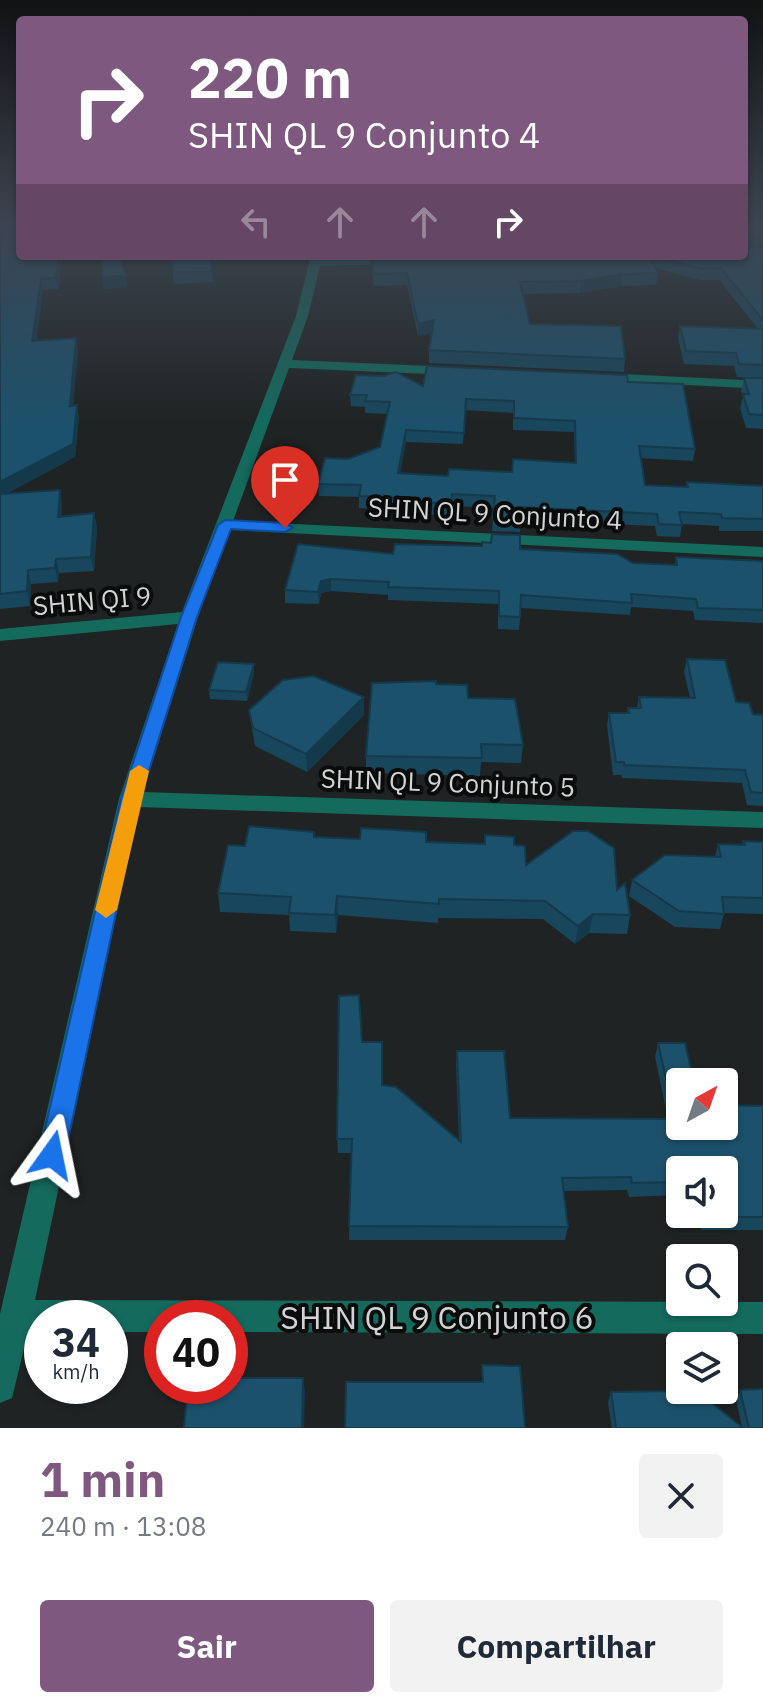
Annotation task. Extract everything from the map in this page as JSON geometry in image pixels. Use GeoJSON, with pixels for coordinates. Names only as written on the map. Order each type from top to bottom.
{"type":"FeatureCollection","features":[{"type":"Feature","properties":{"kind":"street"},"geometry":{"type":"LineString","coordinates":[[0,1386],[130,799],[189,617],[285,364],[307,291]]}},
{"type":"Feature","properties":{"kind":"street"},"geometry":{"type":"LineString","coordinates":[[285,364],[473,372]]}},
{"type":"Feature","properties":{"kind":"street"},"geometry":{"type":"LineString","coordinates":[[583,376],[763,385]]}},
{"type":"Feature","properties":{"kind":"street","name":"SHIN QL 9 Conjunto 4"},"geometry":{"type":"LineString","coordinates":[[225,525],[763,552]]}},
{"type":"Feature","properties":{"kind":"street","name":"SHIN QI 9"},"geometry":{"type":"LineString","coordinates":[[0,635],[189,617]]}},
{"type":"Feature","properties":{"kind":"street","name":"SHIN QL 9 Conjunto 5"},"geometry":{"type":"LineString","coordinates":[[130,799],[763,820]]}},
{"type":"Feature","properties":{"kind":"street","name":"SHIN QL 9 Conjunto 6"},"geometry":{"type":"LineString","coordinates":[[15,1316],[763,1318]]}},
{"type":"Feature","properties":{"kind":"building"},"geometry":{"type":"Polygon","coordinates":[[[0,291],[39,291],[32,341],[76,338],[70,406],[77,405],[73,444],[0,482],[0,291]]]}},
{"type":"Feature","properties":{"kind":"building"},"geometry":{"type":"Polygon","coordinates":[[[411,291],[522,291],[530,324],[621,326],[625,359],[429,350],[434,320],[418,324],[411,291]]]}},
{"type":"Feature","properties":{"kind":"building"},"geometry":{"type":"Polygon","coordinates":[[[739,291],[763,291],[763,320],[739,291]]]}},
{"type":"Feature","properties":{"kind":"building"},"geometry":{"type":"Polygon","coordinates":[[[680,326],[763,329],[763,365],[739,364],[736,353],[686,351],[680,326]]]}},
{"type":"Feature","properties":{"kind":"building"},"geometry":{"type":"Polygon","coordinates":[[[427,366],[627,375],[628,382],[683,384],[695,449],[639,446],[645,485],[688,487],[687,482],[763,486],[763,519],[722,518],[721,514],[679,512],[682,525],[659,524],[657,514],[521,507],[521,520],[493,518],[495,496],[452,494],[451,504],[401,501],[402,498],[359,496],[361,485],[318,484],[325,458],[348,459],[380,447],[390,402],[365,401],[367,395],[350,395],[356,375],[384,376],[396,372],[423,386],[427,366]],[[466,399],[464,433],[406,430],[398,473],[448,476],[449,469],[512,472],[513,459],[576,463],[575,421],[514,418],[514,401],[466,399]]]}},
{"type":"Feature","properties":{"kind":"building"},"geometry":{"type":"Polygon","coordinates":[[[744,378],[763,378],[763,415],[749,414],[743,394],[749,394],[744,378]]]}},
{"type":"Feature","properties":{"kind":"building"},"geometry":{"type":"Polygon","coordinates":[[[60,490],[58,517],[94,513],[91,557],[56,559],[55,568],[28,570],[27,591],[0,594],[0,494],[60,490]]]}},
{"type":"Feature","properties":{"kind":"building"},"geometry":{"type":"Polygon","coordinates":[[[492,534],[520,535],[520,549],[617,554],[633,563],[677,565],[676,557],[763,561],[763,610],[698,608],[696,599],[631,594],[632,603],[521,595],[520,617],[499,616],[499,591],[388,587],[389,582],[331,579],[321,581],[318,592],[285,590],[298,544],[393,554],[395,544],[482,546],[482,542],[491,543],[492,534]]]}},
{"type":"Feature","properties":{"kind":"building"},"geometry":{"type":"Polygon","coordinates":[[[687,659],[725,660],[736,702],[749,703],[753,714],[763,715],[763,793],[751,792],[745,770],[624,765],[624,762],[616,762],[609,713],[629,713],[628,708],[641,708],[639,697],[695,698],[687,659]]]}},
{"type":"Feature","properties":{"kind":"building"},"geometry":{"type":"Polygon","coordinates":[[[218,662],[254,664],[246,692],[209,690],[218,662]]]}},
{"type":"Feature","properties":{"kind":"building"},"geometry":{"type":"Polygon","coordinates":[[[313,676],[364,697],[306,754],[253,728],[249,710],[283,680],[313,676]]]}},
{"type":"Feature","properties":{"kind":"building"},"geometry":{"type":"Polygon","coordinates":[[[436,681],[436,684],[467,685],[468,698],[515,699],[523,745],[481,744],[482,758],[366,756],[372,683],[436,681]]]}},
{"type":"Feature","properties":{"kind":"building"},"geometry":{"type":"Polygon","coordinates":[[[249,826],[314,832],[314,837],[360,839],[361,828],[426,832],[426,842],[485,844],[485,835],[514,837],[514,845],[525,846],[526,865],[573,831],[588,831],[614,848],[617,890],[625,883],[630,915],[593,914],[578,926],[545,901],[439,899],[439,904],[337,896],[335,915],[289,913],[291,897],[218,893],[228,845],[245,846],[249,826]]]}},
{"type":"Feature","properties":{"kind":"building"},"geometry":{"type":"Polygon","coordinates":[[[743,841],[763,842],[763,898],[722,897],[724,914],[679,911],[632,880],[665,855],[721,857],[718,844],[745,845],[743,841]]]}},
{"type":"Feature","properties":{"kind":"building"},"geometry":{"type":"Polygon","coordinates":[[[359,995],[362,1042],[382,1042],[382,1085],[396,1087],[461,1142],[457,1051],[504,1051],[510,1118],[666,1119],[666,1140],[738,1140],[738,1105],[763,1106],[763,1217],[738,1217],[738,1156],[666,1156],[666,1182],[632,1183],[631,1177],[562,1178],[568,1227],[349,1226],[352,1139],[337,1139],[339,996],[359,995]]]}},
{"type":"Feature","properties":{"kind":"building"},"geometry":{"type":"Polygon","coordinates":[[[658,1043],[685,1043],[691,1068],[666,1068],[666,1079],[658,1043]]]}},
{"type":"Feature","properties":{"kind":"building"},"geometry":{"type":"Polygon","coordinates":[[[482,1365],[520,1366],[525,1428],[345,1428],[346,1382],[483,1382],[482,1365]]]}},
{"type":"Feature","properties":{"kind":"building"},"geometry":{"type":"Polygon","coordinates":[[[248,1378],[303,1378],[302,1428],[184,1428],[186,1404],[248,1404],[248,1378]]]}},
{"type":"Feature","properties":{"kind":"building"},"geometry":{"type":"Polygon","coordinates":[[[763,1389],[763,1428],[749,1428],[740,1390],[763,1389]]]}},
{"type":"Feature","properties":{"kind":"building"},"geometry":{"type":"Polygon","coordinates":[[[666,1391],[666,1404],[713,1404],[743,1428],[616,1428],[611,1392],[666,1391]]]}},
{"type":"Feature","properties":{"kind":"slow traffic"},"geometry":{"type":"LineString","coordinates":[[106,910],[139,771]]}},
{"type":"Feature","properties":{"kind":"route"},"geometry":{"type":"LineString","coordinates":[[52,1155],[130,799],[189,617],[225,525],[285,528]]}}]}
